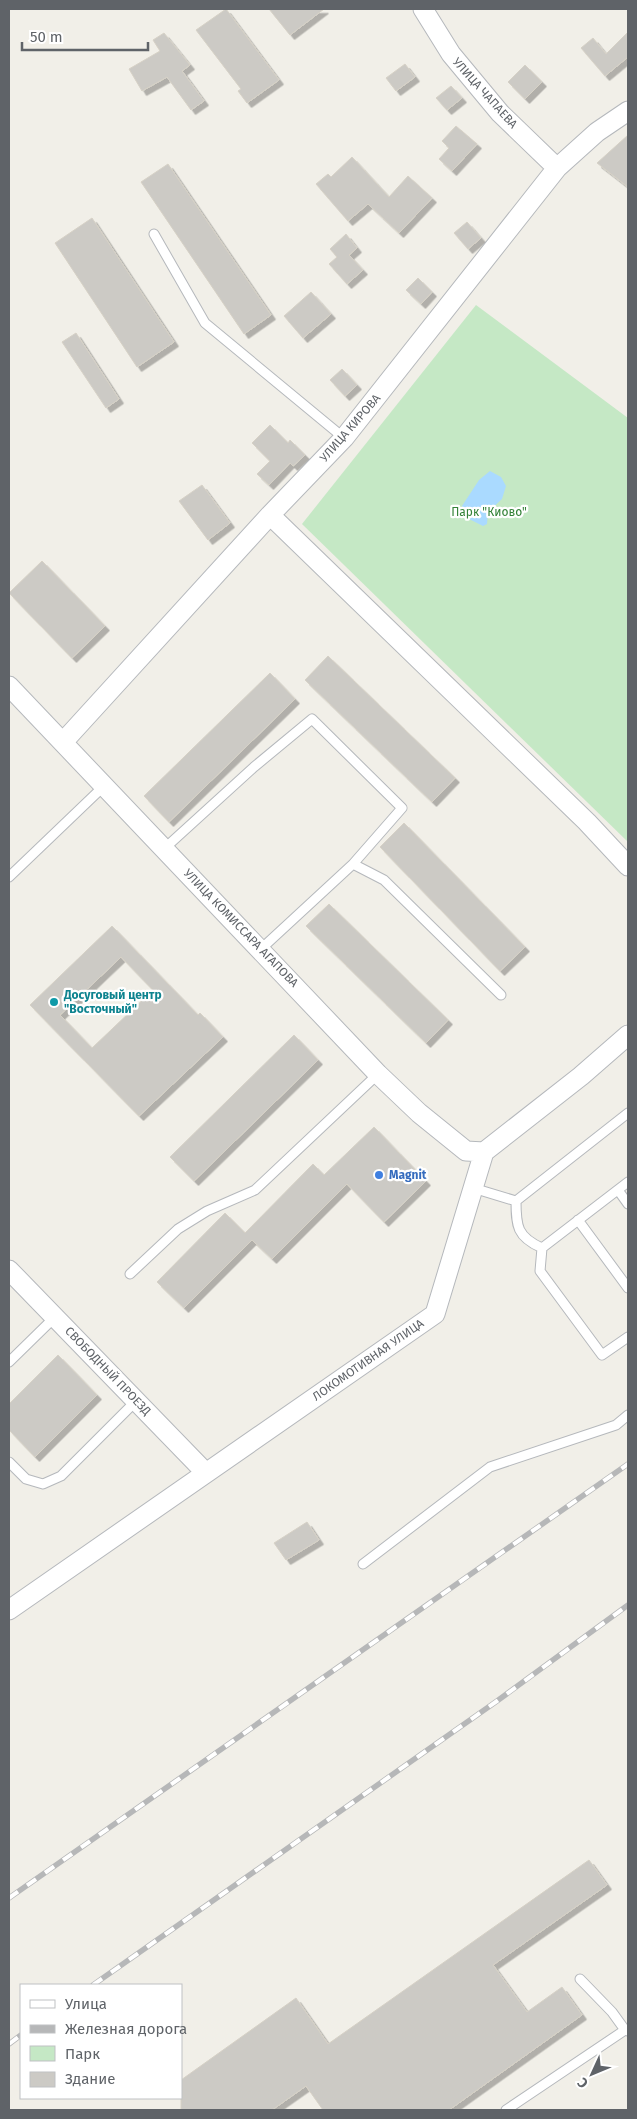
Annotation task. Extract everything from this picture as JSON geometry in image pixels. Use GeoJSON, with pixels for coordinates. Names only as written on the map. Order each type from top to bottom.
{"type":"FeatureCollection","features":[{"type":"Feature","properties":{"kind":"street","name":"УЛИЦА ЧАПАЕВА"},"geometry":{"type":"LineString","coordinates":[[423,9],[451,54],[494,105],[557,168]]}},
{"type":"Feature","properties":{"kind":"street","name":"УЛИЦА КИРОВА"},"geometry":{"type":"LineString","coordinates":[[64,741],[270,515],[344,438],[557,168],[597,132],[628,111]]}},
{"type":"Feature","properties":{"kind":"street"},"geometry":{"type":"LineString","coordinates":[[270,515],[587,822],[628,866]]}},
{"type":"Feature","properties":{"kind":"street","name":"УЛИЦА КОМИССАРА АГАПОВА"},"geometry":{"type":"LineString","coordinates":[[9,686],[64,741],[378,1074],[419,1113],[466,1152],[484,1152]]}},
{"type":"Feature","properties":{"kind":"street"},"geometry":{"type":"LineString","coordinates":[[484,1152],[582,1076],[628,1034]]}},
{"type":"Feature","properties":{"kind":"street","name":"ЛОКОМОТИВНАЯ УЛИЦА"},"geometry":{"type":"LineString","coordinates":[[9,1610],[435,1314],[484,1152]]}},
{"type":"Feature","properties":{"kind":"street","name":"СВОБОДНЫЙ ПРОЕЗД"},"geometry":{"type":"LineString","coordinates":[[9,1270],[56,1316],[206,1473]]}},
{"type":"Feature","properties":{"kind":"lane"},"geometry":{"type":"LineString","coordinates":[[154,234],[205,323],[344,438]]}},
{"type":"Feature","properties":{"kind":"lane"},"geometry":{"type":"LineString","coordinates":[[165,848],[254,767],[312,719],[402,808],[353,864],[261,949]]}},
{"type":"Feature","properties":{"kind":"lane"},"geometry":{"type":"LineString","coordinates":[[9,877],[105,785]]}},
{"type":"Feature","properties":{"kind":"lane"},"geometry":{"type":"LineString","coordinates":[[353,864],[384,880],[501,995]]}},
{"type":"Feature","properties":{"kind":"lane"},"geometry":{"type":"LineString","coordinates":[[130,1274],[178,1229],[206,1211],[255,1190],[378,1074]]}},
{"type":"Feature","properties":{"kind":"lane"},"geometry":{"type":"LineString","coordinates":[[516,1201],[628,1113]]}},
{"type":"Feature","properties":{"kind":"lane"},"geometry":{"type":"LineString","coordinates":[[628,1182],[542,1248],[540,1271],[602,1355],[628,1337]]}},
{"type":"Feature","properties":{"kind":"lane"},"geometry":{"type":"LineString","coordinates":[[473,1188],[516,1201]]}},
{"type":"Feature","properties":{"kind":"lane"},"geometry":{"type":"LineString","coordinates":[[618,1190],[628,1204]]}},
{"type":"Feature","properties":{"kind":"lane"},"geometry":{"type":"LineString","coordinates":[[516,1201],[516,1225],[529,1242],[542,1248]]}},
{"type":"Feature","properties":{"kind":"lane"},"geometry":{"type":"LineString","coordinates":[[578,1220],[628,1288]]}},
{"type":"Feature","properties":{"kind":"lane"},"geometry":{"type":"LineString","coordinates":[[9,1362],[56,1316]]}},
{"type":"Feature","properties":{"kind":"lane"},"geometry":{"type":"LineString","coordinates":[[9,1462],[26,1479],[43,1484],[61,1476],[136,1401]]}},
{"type":"Feature","properties":{"kind":"lane"},"geometry":{"type":"LineString","coordinates":[[363,1564],[490,1467],[616,1425],[628,1415]]}},
{"type":"Feature","properties":{"kind":"lane"},"geometry":{"type":"LineString","coordinates":[[506,2110],[627,2030],[580,1979]]}},
{"type":"Feature","properties":{"kind":"green space","name":"Парк \"Киово\""},"geometry":{"type":"Polygon","coordinates":[[[476,305],[628,418],[628,842],[302,524],[476,305]]]}},
{"type":"Feature","properties":{"kind":"water"},"geometry":{"type":"Polygon","coordinates":[[[490,471],[501,477],[506,486],[502,499],[488,512],[487,524],[483,526],[465,517],[462,506],[479,480],[490,471]]]}},
{"type":"Feature","properties":{"kind":"building"},"geometry":{"type":"Polygon","coordinates":[[[226,9],[279,80],[247,103],[238,91],[241,89],[196,30],[226,9]]]}},
{"type":"Feature","properties":{"kind":"building"},"geometry":{"type":"Polygon","coordinates":[[[269,9],[324,9],[290,35],[269,9]]]}},
{"type":"Feature","properties":{"kind":"building"},"geometry":{"type":"Polygon","coordinates":[[[628,32],[628,57],[605,76],[581,48],[593,38],[606,54],[628,32]]]}},
{"type":"Feature","properties":{"kind":"building"},"geometry":{"type":"Polygon","coordinates":[[[164,33],[190,65],[182,71],[204,101],[191,110],[167,77],[142,91],[129,69],[160,51],[153,40],[164,33]]]}},
{"type":"Feature","properties":{"kind":"building"},"geometry":{"type":"Polygon","coordinates":[[[405,64],[415,77],[396,91],[386,78],[405,64]]]}},
{"type":"Feature","properties":{"kind":"building"},"geometry":{"type":"Polygon","coordinates":[[[525,65],[542,82],[525,99],[508,82],[525,65]]]}},
{"type":"Feature","properties":{"kind":"building"},"geometry":{"type":"Polygon","coordinates":[[[451,86],[462,98],[447,110],[436,98],[451,86]]]}},
{"type":"Feature","properties":{"kind":"building"},"geometry":{"type":"Polygon","coordinates":[[[456,126],[477,144],[452,171],[439,159],[449,148],[442,141],[456,126]]]}},
{"type":"Feature","properties":{"kind":"building"},"geometry":{"type":"Polygon","coordinates":[[[628,135],[628,187],[597,163],[628,135]]]}},
{"type":"Feature","properties":{"kind":"building"},"geometry":{"type":"Polygon","coordinates":[[[352,157],[389,197],[408,176],[432,198],[399,233],[368,204],[348,221],[316,184],[328,174],[331,177],[352,157]]]}},
{"type":"Feature","properties":{"kind":"building"},"geometry":{"type":"Polygon","coordinates":[[[168,164],[271,315],[244,334],[141,182],[168,164]]]}},
{"type":"Feature","properties":{"kind":"building"},"geometry":{"type":"Polygon","coordinates":[[[92,218],[174,342],[137,367],[55,243],[92,218]]]}},
{"type":"Feature","properties":{"kind":"building"},"geometry":{"type":"Polygon","coordinates":[[[467,222],[481,238],[468,249],[454,233],[467,222]]]}},
{"type":"Feature","properties":{"kind":"building"},"geometry":{"type":"Polygon","coordinates":[[[346,234],[357,248],[349,255],[363,270],[347,284],[329,264],[337,257],[330,249],[346,234]]]}},
{"type":"Feature","properties":{"kind":"building"},"geometry":{"type":"Polygon","coordinates":[[[418,278],[432,292],[421,304],[406,290],[418,278]]]}},
{"type":"Feature","properties":{"kind":"building"},"geometry":{"type":"Polygon","coordinates":[[[311,292],[331,314],[303,338],[284,316],[311,292]]]}},
{"type":"Feature","properties":{"kind":"building"},"geometry":{"type":"Polygon","coordinates":[[[76,333],[119,399],[106,408],[62,342],[76,333]]]}},
{"type":"Feature","properties":{"kind":"building"},"geometry":{"type":"Polygon","coordinates":[[[342,369],[357,385],[345,396],[330,380],[342,369]]]}},
{"type":"Feature","properties":{"kind":"building"},"geometry":{"type":"Polygon","coordinates":[[[270,425],[288,443],[290,440],[305,455],[293,466],[290,463],[269,485],[257,474],[270,461],[252,443],[270,425]]]}},
{"type":"Feature","properties":{"kind":"building"},"geometry":{"type":"Polygon","coordinates":[[[202,485],[230,523],[208,540],[179,501],[202,485]]]}},
{"type":"Feature","properties":{"kind":"building"},"geometry":{"type":"Polygon","coordinates":[[[42,561],[105,626],[72,658],[9,593],[42,561]]]}},
{"type":"Feature","properties":{"kind":"building"},"geometry":{"type":"Polygon","coordinates":[[[328,656],[455,778],[432,802],[305,680],[328,656]]]}},
{"type":"Feature","properties":{"kind":"building"},"geometry":{"type":"Polygon","coordinates":[[[270,673],[295,699],[169,822],[144,796],[270,673]]]}},
{"type":"Feature","properties":{"kind":"building"},"geometry":{"type":"Polygon","coordinates":[[[404,823],[525,947],[500,971],[380,847],[404,823]]]}},
{"type":"Feature","properties":{"kind":"building"},"geometry":{"type":"Polygon","coordinates":[[[329,904],[448,1020],[426,1043],[306,926],[329,904]]]}},
{"type":"Feature","properties":{"kind":"building"},"geometry":{"type":"Polygon","coordinates":[[[112,926],[198,1015],[200,1013],[223,1037],[139,1116],[30,1005],[112,926]],[[121,957],[60,1015],[92,1048],[153,990],[121,957]]]}},
{"type":"Feature","properties":{"kind":"building"},"geometry":{"type":"Polygon","coordinates":[[[294,1035],[318,1060],[194,1181],[170,1157],[294,1035]]]}},
{"type":"Feature","properties":{"kind":"building"},"geometry":{"type":"Polygon","coordinates":[[[374,1127],[426,1181],[384,1222],[347,1184],[272,1259],[252,1240],[184,1308],[157,1282],[225,1213],[245,1233],[313,1164],[324,1175],[374,1127]]]}},
{"type":"Feature","properties":{"kind":"building"},"geometry":{"type":"Polygon","coordinates":[[[58,1355],[97,1395],[35,1457],[9,1430],[9,1404],[58,1355]]]}},
{"type":"Feature","properties":{"kind":"building"},"geometry":{"type":"Polygon","coordinates":[[[307,1522],[319,1540],[286,1560],[274,1543],[307,1522]]]}},
{"type":"Feature","properties":{"kind":"building"},"geometry":{"type":"Polygon","coordinates":[[[589,1860],[607,1885],[493,1965],[527,2012],[562,1987],[582,2015],[449,2110],[323,2110],[306,2086],[272,2110],[181,2110],[182,2079],[296,1998],[328,2044],[589,1860]]]}},
{"type":"Feature","properties":{"kind":"railway"},"geometry":{"type":"LineString","coordinates":[[9,1898],[628,1464]]}},
{"type":"Feature","properties":{"kind":"railway"},"geometry":{"type":"LineString","coordinates":[[94,1984],[497,1701],[628,1605]]}},
{"type":"Feature","properties":{"kind":"railway"},"geometry":{"type":"LineString","coordinates":[[9,2044],[20,2036]]}},
{"type":"Feature","properties":{"kind":"place","name":"Досуговый центр \"Восточный\""},"geometry":{"type":"Point","coordinates":[54,1002]}},
{"type":"Feature","properties":{"kind":"place","name":"Magnit"},"geometry":{"type":"Point","coordinates":[379,1175]}}]}
